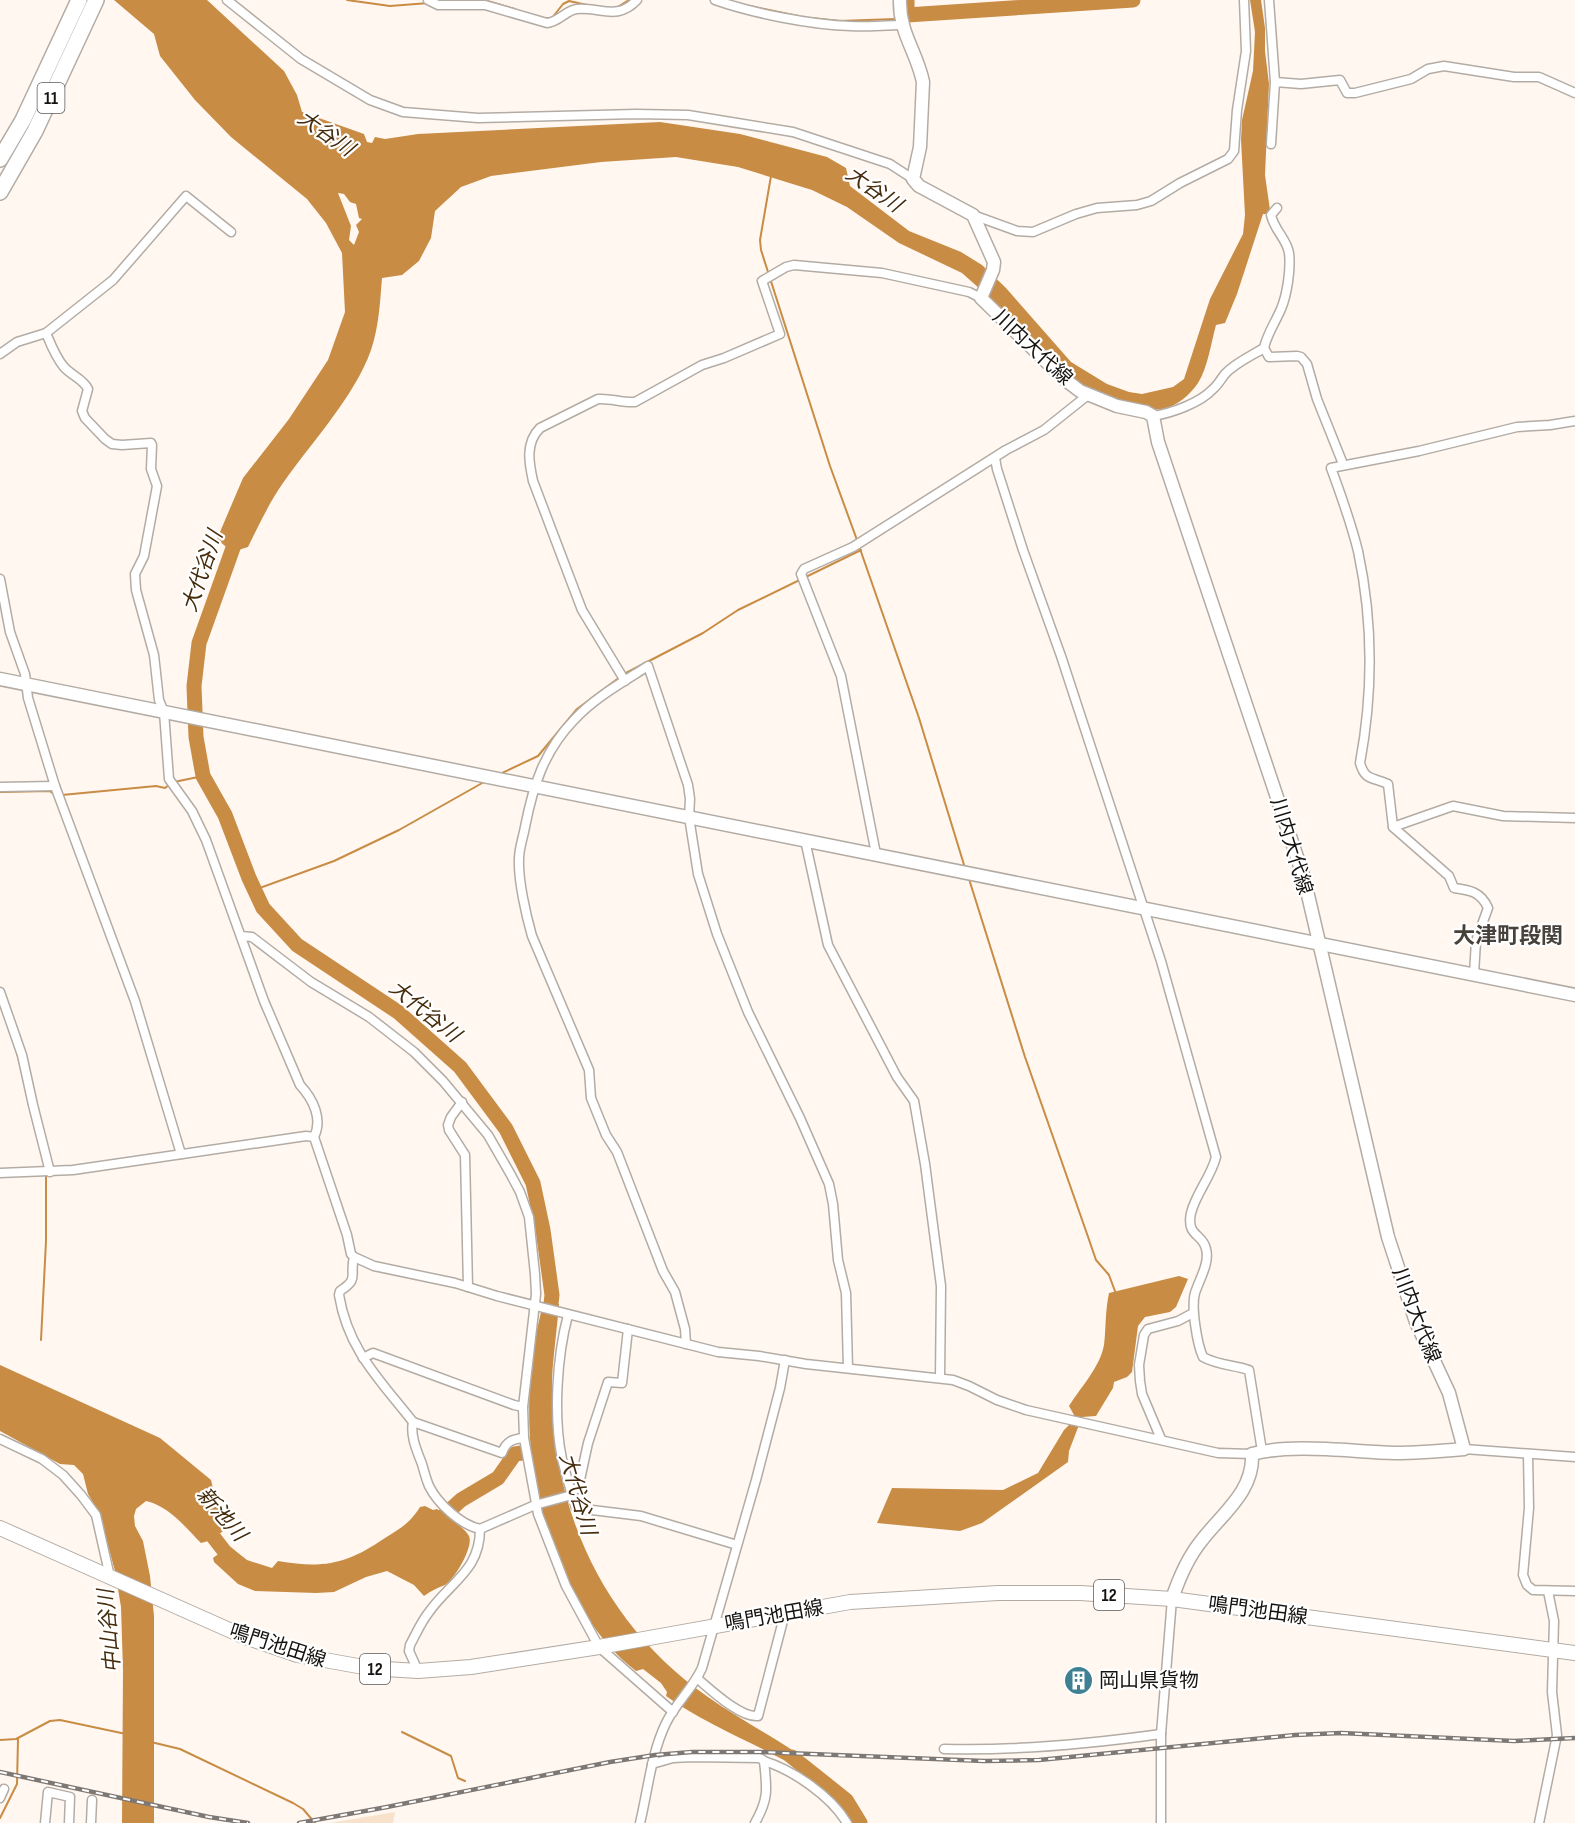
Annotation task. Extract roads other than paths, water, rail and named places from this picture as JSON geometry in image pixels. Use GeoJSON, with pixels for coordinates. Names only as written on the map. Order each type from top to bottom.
{"type":"FeatureCollection","features":[{"type":"Feature","properties":{"kind":"highway","name":"11"},"geometry":{"type":"LineString","coordinates":[[0,159],[23,120],[79,0]]}},
{"type":"Feature","properties":{"kind":"highway","name":"11"},"geometry":{"type":"LineString","coordinates":[[0,192],[35,131],[96,0]]}},
{"type":"Feature","properties":{"kind":"main road"},"geometry":{"type":"LineString","coordinates":[[900,0],[902,25],[921,71],[923,82],[920,147],[913,179],[919,186],[973,215]]}},
{"type":"Feature","properties":{"kind":"main road","name":"川内大代線"},"geometry":{"type":"LineString","coordinates":[[973,215],[994,262],[993,270],[981,296],[1063,378],[1080,391],[1117,406],[1155,416],[1158,442],[1304,878],[1388,1237],[1416,1322],[1449,1392],[1464,1449]]}},
{"type":"Feature","properties":{"kind":"main road"},"geometry":{"type":"LineString","coordinates":[[0,679],[1575,995]]}},
{"type":"Feature","properties":{"kind":"main road"},"geometry":{"type":"LineString","coordinates":[[1172,1599],[1178,1580],[1194,1551],[1243,1492],[1257,1452],[1311,1449],[1395,1453],[1464,1449]]}},
{"type":"Feature","properties":{"kind":"main road","name":"鳴門池田線"},"geometry":{"type":"LineString","coordinates":[[0,1528],[245,1637],[297,1655],[369,1668],[418,1671],[471,1667],[850,1602],[998,1593],[1080,1593],[1172,1599],[1575,1653]]}},
{"type":"Feature","properties":{"kind":"street"},"geometry":{"type":"LineString","coordinates":[[227,0],[301,59],[370,100],[403,112],[478,118],[678,115],[735,121],[793,132],[890,164],[913,179]]}},
{"type":"Feature","properties":{"kind":"street"},"geometry":{"type":"LineString","coordinates":[[428,0],[438,5],[485,5],[547,23],[557,21],[570,11],[578,9],[616,12],[626,9],[638,0]]}},
{"type":"Feature","properties":{"kind":"street"},"geometry":{"type":"LineString","coordinates":[[715,0],[734,7],[815,23],[850,27],[902,25]]}},
{"type":"Feature","properties":{"kind":"street"},"geometry":{"type":"LineString","coordinates":[[973,215],[1017,231],[1033,232],[1097,208],[1137,205],[1151,201],[1180,183],[1228,159],[1234,152],[1246,51],[1244,0]]}},
{"type":"Feature","properties":{"kind":"street"},"geometry":{"type":"LineString","coordinates":[[1269,0],[1275,82],[1271,144]]}},
{"type":"Feature","properties":{"kind":"street"},"geometry":{"type":"LineString","coordinates":[[1275,82],[1301,84],[1340,80],[1347,93],[1355,93],[1411,79],[1428,69],[1444,66],[1515,77],[1539,77],[1575,93]]}},
{"type":"Feature","properties":{"kind":"street"},"geometry":{"type":"LineString","coordinates":[[0,354],[17,342],[46,333],[113,280],[186,196],[231,232]]}},
{"type":"Feature","properties":{"kind":"street"},"geometry":{"type":"LineString","coordinates":[[1155,416],[1198,400],[1213,390],[1226,373],[1244,359],[1264,348],[1281,308],[1288,278],[1290,255],[1273,224],[1271,215],[1277,208]]}},
{"type":"Feature","properties":{"kind":"street"},"geometry":{"type":"LineString","coordinates":[[625,681],[582,610],[533,481],[529,459],[534,434],[540,428],[598,399],[635,402],[702,365],[780,334],[762,280],[786,267],[870,271],[981,296]]}},
{"type":"Feature","properties":{"kind":"street"},"geometry":{"type":"LineString","coordinates":[[46,333],[62,365],[86,384],[88,389],[82,411],[85,418],[112,444],[122,446],[151,443],[152,445],[151,469],[157,486],[144,556],[135,574],[135,590],[154,655],[159,700],[169,712],[169,779],[192,811],[206,840],[272,1020],[300,1086],[310,1096],[316,1110],[318,1129],[314,1137],[347,1234],[351,1254],[354,1257],[374,1266],[468,1287],[564,1314],[718,1352],[940,1378],[962,1383],[997,1400],[1026,1410],[1218,1453],[1257,1452],[1249,1370],[1210,1361],[1203,1357],[1199,1349],[1193,1313],[1194,1295],[1206,1261],[1207,1250],[1190,1226],[1191,1214],[1216,1157],[1186,1056],[1170,990],[1061,656],[1023,550],[995,458]]}},
{"type":"Feature","properties":{"kind":"street"},"geometry":{"type":"LineString","coordinates":[[1264,348],[1269,357],[1297,356],[1307,364],[1317,399],[1343,464]]}},
{"type":"Feature","properties":{"kind":"street"},"geometry":{"type":"LineString","coordinates":[[876,854],[841,676],[801,574],[804,569],[853,547],[1006,450],[1044,430],[1088,394]]}},
{"type":"Feature","properties":{"kind":"street"},"geometry":{"type":"LineString","coordinates":[[1474,974],[1476,940],[1488,908],[1485,900],[1478,893],[1454,888],[1449,876],[1393,827],[1388,783],[1369,778],[1362,773],[1360,763],[1369,692],[1369,632],[1357,550],[1331,468],[1419,451],[1517,427],[1575,421]]}},
{"type":"Feature","properties":{"kind":"street"},"geometry":{"type":"LineString","coordinates":[[0,579],[10,632],[28,685],[28,698],[55,786],[135,1001],[181,1154]]}},
{"type":"Feature","properties":{"kind":"street"},"geometry":{"type":"LineString","coordinates":[[686,1344],[685,1329],[675,1292],[663,1271],[617,1152],[606,1135],[591,1098],[589,1070],[532,936],[527,918],[519,861],[534,786],[547,757],[573,720],[648,666],[688,785],[690,799],[688,817],[698,874],[717,934],[748,1012],[829,1184],[838,1260],[846,1293],[848,1368]]}},
{"type":"Feature","properties":{"kind":"street"},"geometry":{"type":"LineString","coordinates":[[0,787],[55,786]]}},
{"type":"Feature","properties":{"kind":"street"},"geometry":{"type":"LineString","coordinates":[[1393,827],[1453,806],[1514,817],[1575,818]]}},
{"type":"Feature","properties":{"kind":"street"},"geometry":{"type":"LineString","coordinates":[[805,840],[828,945],[897,1077],[908,1091],[916,1111],[941,1286],[940,1378]]}},
{"type":"Feature","properties":{"kind":"street"},"geometry":{"type":"LineString","coordinates":[[242,936],[252,937],[311,982],[369,1017],[414,1052],[462,1102],[488,1135],[520,1192],[529,1218],[538,1307],[523,1407],[526,1447],[537,1504],[566,1586],[603,1646],[674,1711]]}},
{"type":"Feature","properties":{"kind":"street"},"geometry":{"type":"LineString","coordinates":[[0,992],[22,1055],[50,1172]]}},
{"type":"Feature","properties":{"kind":"street"},"geometry":{"type":"LineString","coordinates":[[462,1102],[448,1125],[465,1155],[468,1287]]}},
{"type":"Feature","properties":{"kind":"street"},"geometry":{"type":"LineString","coordinates":[[0,1173],[50,1172],[306,1136],[314,1137]]}},
{"type":"Feature","properties":{"kind":"street"},"geometry":{"type":"LineString","coordinates":[[354,1257],[354,1279],[351,1284],[340,1291],[339,1295],[348,1331],[363,1358],[412,1422],[502,1453],[508,1442],[526,1447]]}},
{"type":"Feature","properties":{"kind":"street"},"geometry":{"type":"LineString","coordinates":[[1161,1439],[1142,1394],[1140,1382],[1139,1365],[1144,1335],[1148,1329],[1178,1321],[1193,1313]]}},
{"type":"Feature","properties":{"kind":"street"},"geometry":{"type":"LineString","coordinates":[[564,1314],[560,1352],[558,1429],[562,1458],[576,1508],[640,1516],[737,1545]]}},
{"type":"Feature","properties":{"kind":"street"},"geometry":{"type":"LineString","coordinates":[[412,1422],[416,1450],[430,1487],[440,1501],[472,1527],[480,1529],[537,1504],[571,1494],[578,1489],[588,1443],[608,1382],[622,1383],[628,1329]]}},
{"type":"Feature","properties":{"kind":"street"},"geometry":{"type":"LineString","coordinates":[[363,1358],[373,1353],[514,1406],[523,1407]]}},
{"type":"Feature","properties":{"kind":"street"},"geometry":{"type":"LineString","coordinates":[[640,1823],[652,1764],[661,1736],[674,1711],[697,1680],[702,1668],[780,1388],[785,1360]]}},
{"type":"Feature","properties":{"kind":"street"},"geometry":{"type":"LineString","coordinates":[[0,1439],[42,1459],[63,1475],[81,1495],[96,1515],[112,1578]]}},
{"type":"Feature","properties":{"kind":"street"},"geometry":{"type":"LineString","coordinates":[[1464,1449],[1575,1457]]}},
{"type":"Feature","properties":{"kind":"street"},"geometry":{"type":"LineString","coordinates":[[1528,1454],[1529,1508],[1523,1575],[1527,1585],[1533,1590],[1575,1591]]}},
{"type":"Feature","properties":{"kind":"street"},"geometry":{"type":"LineString","coordinates":[[418,1671],[409,1651],[410,1645],[429,1611],[471,1566],[480,1539],[480,1529]]}},
{"type":"Feature","properties":{"kind":"street"},"geometry":{"type":"LineString","coordinates":[[1539,1823],[1557,1739],[1552,1692],[1554,1621],[1548,1591]]}},
{"type":"Feature","properties":{"kind":"street"},"geometry":{"type":"LineString","coordinates":[[1161,1823],[1161,1734],[1172,1599]]}},
{"type":"Feature","properties":{"kind":"street"},"geometry":{"type":"LineString","coordinates":[[697,1680],[748,1715],[758,1716],[785,1613]]}},
{"type":"Feature","properties":{"kind":"street"},"geometry":{"type":"LineString","coordinates":[[944,1749],[993,1750],[1044,1747],[1161,1734]]}},
{"type":"Feature","properties":{"kind":"street"},"geometry":{"type":"LineString","coordinates":[[652,1764],[673,1758],[760,1758],[780,1766],[802,1780],[832,1804],[847,1823]]}},
{"type":"Feature","properties":{"kind":"street"},"geometry":{"type":"LineString","coordinates":[[755,1823],[767,1794],[764,1761]]}},
{"type":"Feature","properties":{"kind":"street"},"geometry":{"type":"LineString","coordinates":[[0,1798],[4,1789]]}},
{"type":"Feature","properties":{"kind":"street"},"geometry":{"type":"LineString","coordinates":[[45,1823],[48,1792],[70,1797],[69,1823]]}},
{"type":"Feature","properties":{"kind":"street"},"geometry":{"type":"LineString","coordinates":[[91,1823],[92,1800]]}},
{"type":"Feature","properties":{"kind":"water","name":"大谷川"},"geometry":{"type":"Polygon","coordinates":[[[114,0],[207,0],[284,71],[297,95],[302,112],[364,134],[367,142],[372,143],[375,137],[385,139],[418,134],[660,122],[740,134],[827,157],[846,168],[850,186],[909,231],[961,252],[982,265],[1006,288],[1071,362],[1107,384],[1142,394],[1173,387],[1184,379],[1210,299],[1243,234],[1245,215],[1242,120],[1253,71],[1255,32],[1250,0],[1261,0],[1269,84],[1265,175],[1270,210],[1269,214],[1263,214],[1225,323],[1216,325],[1207,362],[1198,383],[1187,396],[1177,403],[1167,408],[1151,409],[1127,405],[1071,378],[962,273],[899,243],[847,207],[812,190],[738,167],[676,157],[601,162],[491,176],[461,187],[435,211],[431,238],[419,261],[402,275],[382,278],[374,341],[364,367],[344,402],[278,491],[248,547],[232,552],[217,539],[243,478],[289,419],[328,360],[345,312],[342,253],[326,223],[307,199],[231,137],[195,100],[160,56],[154,34],[114,0]],[[338,193],[351,226],[349,240],[354,245],[359,232],[356,225],[362,219],[359,218],[356,204],[350,202],[344,194],[338,193]]]}},
{"type":"Feature","properties":{"kind":"water"},"geometry":{"type":"Polygon","coordinates":[[[1179,1276],[1188,1279],[1176,1307],[1170,1312],[1145,1317],[1138,1326],[1132,1372],[1127,1377],[1114,1382],[1113,1388],[1096,1416],[1082,1417],[1069,1451],[1068,1462],[982,1523],[960,1531],[877,1523],[892,1488],[1003,1490],[1038,1473],[1069,1425],[1074,1415],[1069,1406],[1102,1353],[1109,1293],[1179,1276]]]}},
{"type":"Feature","properties":{"kind":"water"},"geometry":{"type":"Polygon","coordinates":[[[544,1301],[559,1304],[552,1381],[554,1428],[561,1474],[573,1518],[590,1559],[612,1598],[639,1635],[671,1668],[708,1697],[811,1763],[804,1772],[699,1717],[666,1696],[667,1692],[661,1683],[643,1669],[636,1671],[612,1649],[584,1612],[546,1527],[532,1461],[530,1380],[544,1301]]]}},
{"type":"Feature","properties":{"kind":"water"},"geometry":{"type":"Polygon","coordinates":[[[0,1365],[160,1438],[211,1480],[223,1531],[212,1540],[201,1543],[169,1512],[146,1501],[136,1509],[134,1516],[135,1526],[143,1541],[150,1576],[154,1616],[154,1823],[122,1823],[121,1607],[115,1571],[99,1513],[88,1494],[83,1474],[74,1465],[60,1464],[0,1431],[0,1365]]]}},
{"type":"Feature","properties":{"kind":"water"},"geometry":{"type":"Polygon","coordinates":[[[425,1506],[433,1510],[437,1509],[454,1522],[467,1533],[470,1541],[462,1563],[449,1582],[424,1596],[414,1585],[387,1571],[366,1577],[334,1592],[255,1591],[238,1584],[214,1562],[213,1558],[229,1546],[247,1560],[272,1568],[278,1561],[322,1564],[347,1559],[400,1528],[413,1517],[420,1507],[425,1506]]]}},
{"type":"Feature","properties":{"kind":"waterway"},"geometry":{"type":"LineString","coordinates":[[347,0],[390,6],[429,3]]}},
{"type":"Feature","properties":{"kind":"waterway"},"geometry":{"type":"LineString","coordinates":[[484,0],[515,9]]}},
{"type":"Feature","properties":{"kind":"waterway"},"geometry":{"type":"LineString","coordinates":[[616,8],[629,0]]}},
{"type":"Feature","properties":{"kind":"waterway"},"geometry":{"type":"LineString","coordinates":[[907,0],[907,15],[1133,0]]}},
{"type":"Feature","properties":{"kind":"waterway"},"geometry":{"type":"LineString","coordinates":[[543,18],[552,18],[563,4],[569,1],[587,5]]}},
{"type":"Feature","properties":{"kind":"waterway"},"geometry":{"type":"LineString","coordinates":[[745,5],[798,16]]}},
{"type":"Feature","properties":{"kind":"waterway"},"geometry":{"type":"LineString","coordinates":[[812,18],[839,21],[896,19]]}},
{"type":"Feature","properties":{"kind":"waterway"},"geometry":{"type":"LineString","coordinates":[[771,176],[760,240],[761,250],[830,466],[857,540]]}},
{"type":"Feature","properties":{"kind":"waterway","name":"大代谷川"},"geometry":{"type":"LineString","coordinates":[[238,534],[199,643],[194,686],[196,737],[203,776],[225,815],[263,908],[297,945],[398,1012],[460,1067],[506,1129],[533,1183],[543,1230],[552,1295],[549,1321]]}},
{"type":"Feature","properties":{"kind":"waterway"},"geometry":{"type":"LineString","coordinates":[[859,546],[919,718],[965,868]]}},
{"type":"Feature","properties":{"kind":"waterway"},"geometry":{"type":"LineString","coordinates":[[624,674],[703,633],[738,610],[861,550]]}},
{"type":"Feature","properties":{"kind":"waterway"},"geometry":{"type":"LineString","coordinates":[[500,774],[538,756],[577,709],[620,677]]}},
{"type":"Feature","properties":{"kind":"waterway"},"geometry":{"type":"LineString","coordinates":[[174,782],[203,776]]}},
{"type":"Feature","properties":{"kind":"waterway"},"geometry":{"type":"LineString","coordinates":[[254,890],[334,861],[399,830],[484,782]]}},
{"type":"Feature","properties":{"kind":"waterway"},"geometry":{"type":"LineString","coordinates":[[62,795],[156,786],[165,788],[169,785]]}},
{"type":"Feature","properties":{"kind":"waterway"},"geometry":{"type":"LineString","coordinates":[[0,792],[50,791],[56,796]]}},
{"type":"Feature","properties":{"kind":"waterway"},"geometry":{"type":"LineString","coordinates":[[969,879],[1025,1057],[1096,1260],[1109,1275],[1116,1294]]}},
{"type":"Feature","properties":{"kind":"waterway"},"geometry":{"type":"LineString","coordinates":[[16,1050],[21,1068]]}},
{"type":"Feature","properties":{"kind":"waterway"},"geometry":{"type":"LineString","coordinates":[[41,1340],[46,1241],[46,1172]]}},
{"type":"Feature","properties":{"kind":"waterway","name":"新池川"},"geometry":{"type":"LineString","coordinates":[[438,1521],[461,1500],[498,1478],[515,1454],[542,1450]]}},
{"type":"Feature","properties":{"kind":"waterway","name":"新池川"},"geometry":{"type":"LineString","coordinates":[[204,1525],[225,1552],[239,1564]]}},
{"type":"Feature","properties":{"kind":"waterway"},"geometry":{"type":"LineString","coordinates":[[0,1740],[16,1739],[50,1721],[60,1720],[126,1734]]}},
{"type":"Feature","properties":{"kind":"waterway"},"geometry":{"type":"LineString","coordinates":[[402,1732],[451,1756],[458,1778],[465,1781]]}},
{"type":"Feature","properties":{"kind":"waterway"},"geometry":{"type":"LineString","coordinates":[[0,1818],[17,1784],[18,1739]]}},
{"type":"Feature","properties":{"kind":"waterway"},"geometry":{"type":"LineString","coordinates":[[151,1742],[180,1749],[293,1803],[303,1809],[315,1823]]}},
{"type":"Feature","properties":{"kind":"waterway","name":"大代谷川"},"geometry":{"type":"LineString","coordinates":[[792,1757],[846,1800],[860,1823]]}},
{"type":"Feature","properties":{"kind":"railway"},"geometry":{"type":"LineString","coordinates":[[299,1823],[610,1762],[692,1752],[760,1752],[984,1761],[1039,1760],[1295,1735],[1341,1733],[1514,1741],[1575,1738]]}},
{"type":"Feature","properties":{"kind":"railway"},"geometry":{"type":"LineString","coordinates":[[0,1772],[209,1817],[248,1823]]}},
{"type":"Feature","properties":{"kind":"place","name":"岡山県貨物"},"geometry":{"type":"Point","coordinates":[1078,1680]}},
{"type":"Feature","properties":{"kind":"district","name":"大津町段関"},"geometry":{"type":"Point","coordinates":[1508,935]}},
{"type":"Feature","properties":{"kind":"water label","name":"中山谷川"},"geometry":{"type":"Point","coordinates":[109,1631]}}]}
